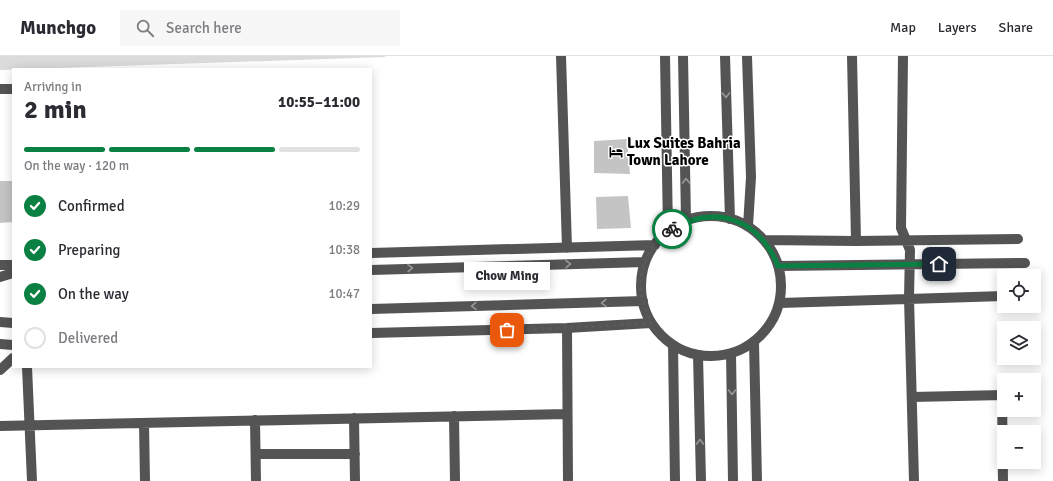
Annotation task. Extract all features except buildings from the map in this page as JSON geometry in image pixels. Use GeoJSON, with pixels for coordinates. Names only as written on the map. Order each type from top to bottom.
{"type":"FeatureCollection","features":[{"type":"Feature","properties":{"kind":"street"},"geometry":{"type":"LineString","coordinates":[[561,56],[567,248]]}},
{"type":"Feature","properties":{"kind":"street"},"geometry":{"type":"LineString","coordinates":[[665,56],[668,230]]}},
{"type":"Feature","properties":{"kind":"street"},"geometry":{"type":"LineString","coordinates":[[683,56],[686,220]]}},
{"type":"Feature","properties":{"kind":"street"},"geometry":{"type":"LineString","coordinates":[[725,56],[730,219]]}},
{"type":"Feature","properties":{"kind":"street"},"geometry":{"type":"LineString","coordinates":[[747,56],[750,177],[748,226]]}},
{"type":"Feature","properties":{"kind":"street"},"geometry":{"type":"LineString","coordinates":[[852,56],[856,241]]}},
{"type":"Feature","properties":{"kind":"street"},"geometry":{"type":"LineString","coordinates":[[903,56],[902,228],[910,250],[909,298],[914,481]]}},
{"type":"Feature","properties":{"kind":"street"},"geometry":{"type":"LineString","coordinates":[[0,89],[12,89]]}},
{"type":"Feature","properties":{"kind":"street"},"geometry":{"type":"LineString","coordinates":[[708,216],[730,219],[748,226],[764,240],[773,252],[778,266],[781,284],[780,303],[770,324],[754,342],[731,353],[715,356],[698,355],[673,345],[661,335],[651,323],[643,301],[641,281],[645,262],[655,244],[668,230],[686,220],[708,216]]}},
{"type":"Feature","properties":{"kind":"street"},"geometry":{"type":"LineString","coordinates":[[764,240],[907,241],[1018,239]]}},
{"type":"Feature","properties":{"kind":"street"},"geometry":{"type":"LineString","coordinates":[[372,253],[567,248],[655,244]]}},
{"type":"Feature","properties":{"kind":"street"},"geometry":{"type":"LineString","coordinates":[[372,270],[645,262]]}},
{"type":"Feature","properties":{"kind":"street"},"geometry":{"type":"LineString","coordinates":[[778,266],[1025,263]]}},
{"type":"Feature","properties":{"kind":"street"},"geometry":{"type":"LineString","coordinates":[[0,265],[12,265]]}},
{"type":"Feature","properties":{"kind":"street"},"geometry":{"type":"LineString","coordinates":[[0,277],[12,273]]}},
{"type":"Feature","properties":{"kind":"street"},"geometry":{"type":"LineString","coordinates":[[780,303],[997,296]]}},
{"type":"Feature","properties":{"kind":"street"},"geometry":{"type":"LineString","coordinates":[[372,309],[643,301]]}},
{"type":"Feature","properties":{"kind":"street"},"geometry":{"type":"LineString","coordinates":[[0,322],[12,323]]}},
{"type":"Feature","properties":{"kind":"street"},"geometry":{"type":"LineString","coordinates":[[372,333],[567,328],[651,323]]}},
{"type":"Feature","properties":{"kind":"street"},"geometry":{"type":"LineString","coordinates":[[567,328],[568,481]]}},
{"type":"Feature","properties":{"kind":"street"},"geometry":{"type":"LineString","coordinates":[[754,342],[757,481]]}},
{"type":"Feature","properties":{"kind":"street"},"geometry":{"type":"LineString","coordinates":[[0,344],[12,345]]}},
{"type":"Feature","properties":{"kind":"street"},"geometry":{"type":"LineString","coordinates":[[673,345],[675,481]]}},
{"type":"Feature","properties":{"kind":"street"},"geometry":{"type":"LineString","coordinates":[[731,353],[733,481]]}},
{"type":"Feature","properties":{"kind":"street"},"geometry":{"type":"LineString","coordinates":[[698,355],[701,481]]}},
{"type":"Feature","properties":{"kind":"street"},"geometry":{"type":"LineString","coordinates":[[0,370],[12,359]]}},
{"type":"Feature","properties":{"kind":"street"},"geometry":{"type":"LineString","coordinates":[[27,368],[32,481]]}},
{"type":"Feature","properties":{"kind":"street"},"geometry":{"type":"LineString","coordinates":[[912,397],[997,395]]}},
{"type":"Feature","properties":{"kind":"street"},"geometry":{"type":"LineString","coordinates":[[0,426],[567,414]]}},
{"type":"Feature","properties":{"kind":"street"},"geometry":{"type":"LineString","coordinates":[[454,416],[455,481]]}},
{"type":"Feature","properties":{"kind":"street"},"geometry":{"type":"LineString","coordinates":[[1003,417],[1003,481]]}},
{"type":"Feature","properties":{"kind":"street"},"geometry":{"type":"LineString","coordinates":[[354,418],[355,481]]}},
{"type":"Feature","properties":{"kind":"street"},"geometry":{"type":"LineString","coordinates":[[255,420],[256,481]]}},
{"type":"Feature","properties":{"kind":"street"},"geometry":{"type":"LineString","coordinates":[[144,423],[145,481]]}},
{"type":"Feature","properties":{"kind":"street"},"geometry":{"type":"LineString","coordinates":[[256,454],[354,454]]}},
{"type":"Feature","properties":{"kind":"shaded area"},"geometry":{"type":"Polygon","coordinates":[[[0,56],[386,56],[59,68],[12,68],[12,70],[0,70],[0,56]]]}},
{"type":"Feature","properties":{"kind":"way so far"},"geometry":{"type":"LineString","coordinates":[[507,330],[651,323],[643,301],[641,281],[645,262],[655,244],[668,230],[672,229]]}},
{"type":"Feature","properties":{"kind":"place","name":"Lux Suites Bahria Town Lahore"},"geometry":{"type":"Point","coordinates":[616,152]}},
{"type":"Feature","properties":{"kind":"place","name":"Chow Ming"},"geometry":{"type":"Point","coordinates":[507,330]}},
{"type":"Feature","properties":{"kind":"route"},"geometry":{"type":"LineString","coordinates":[[672,229],[686,220],[708,216],[730,219],[748,226],[756,232],[773,252],[778,266],[939,264]]}}]}
